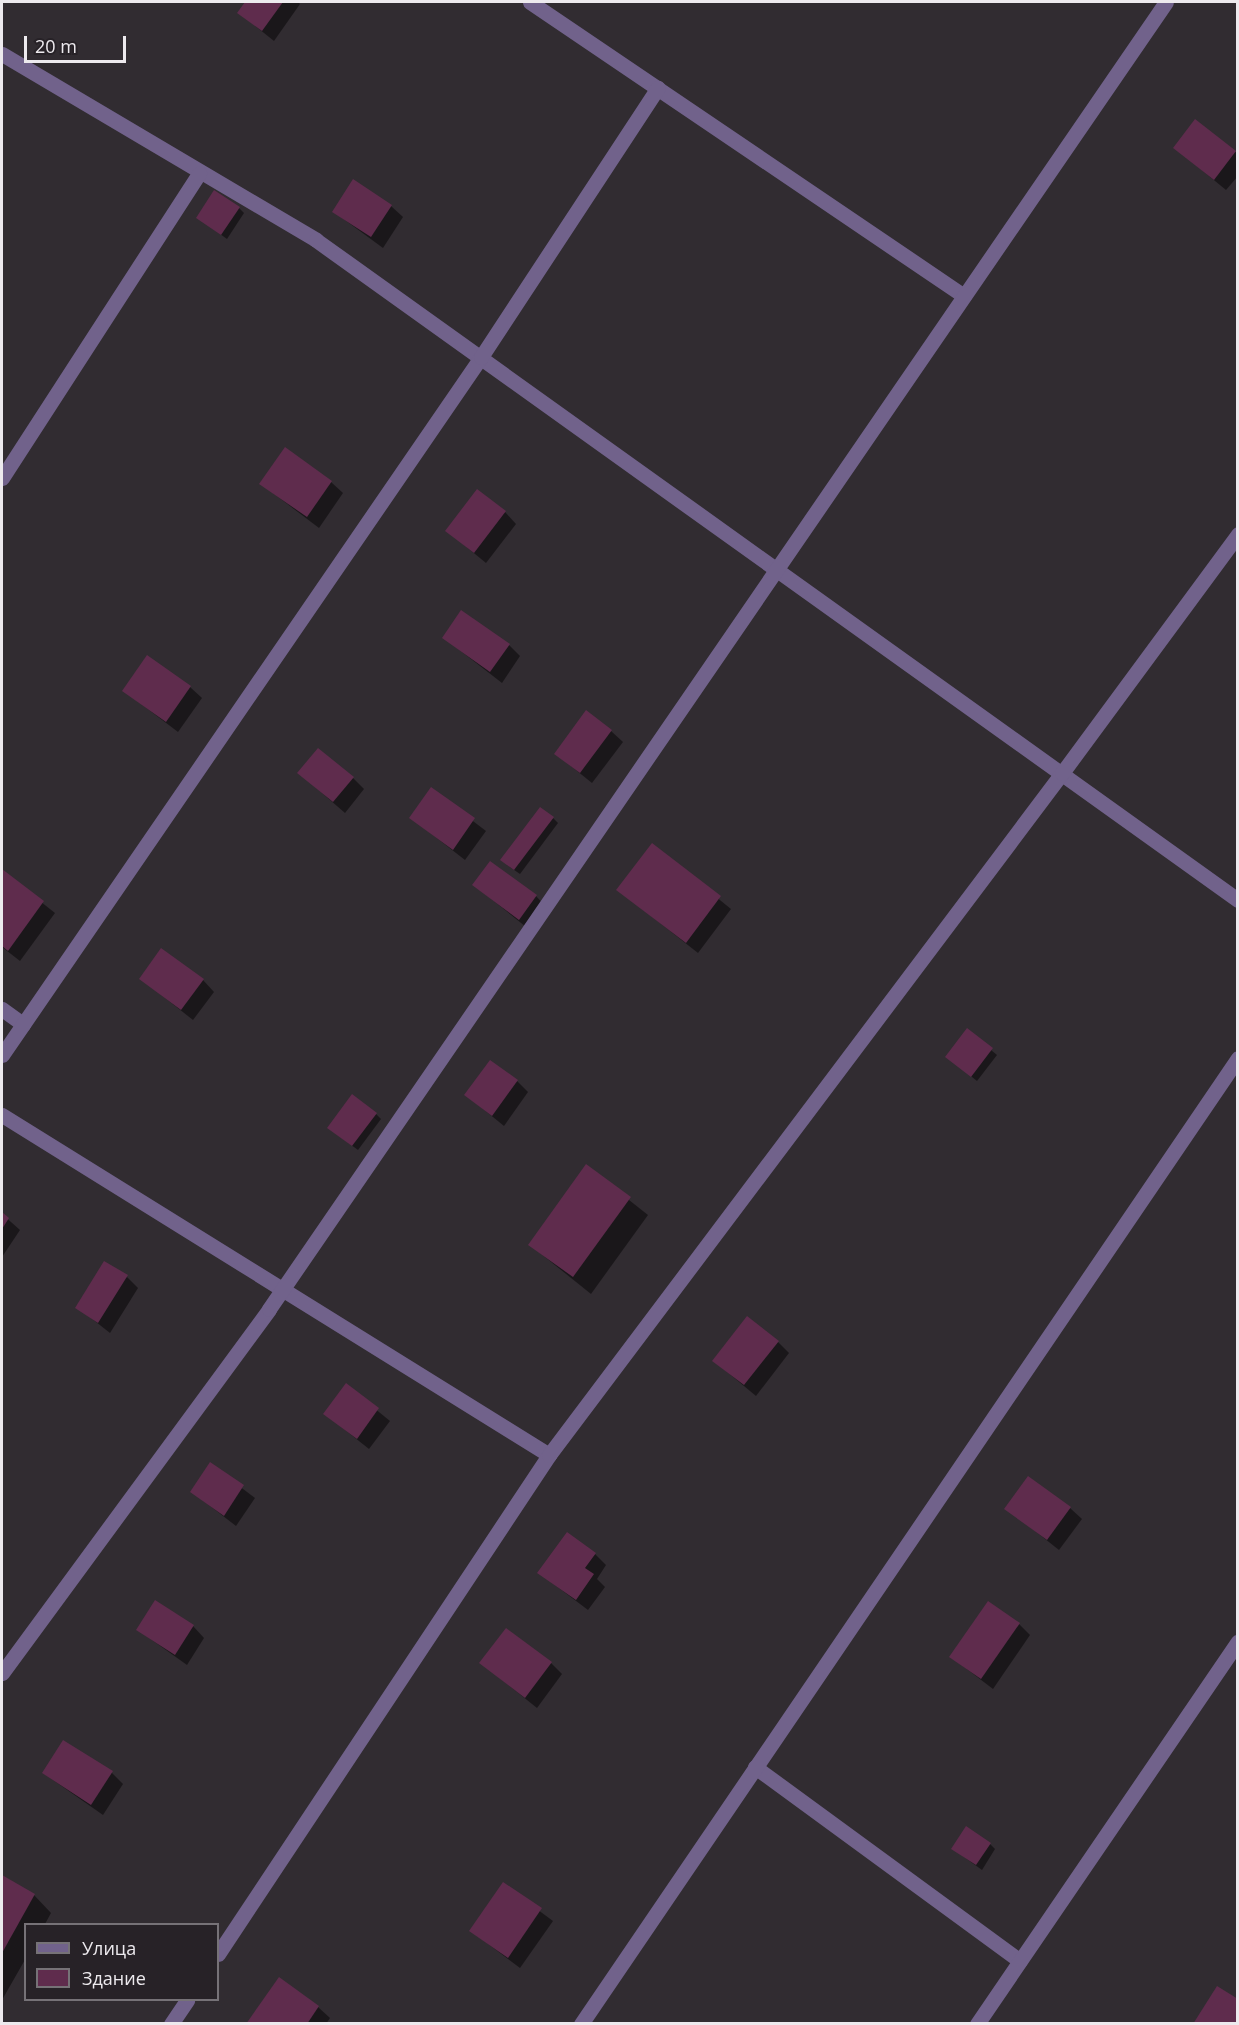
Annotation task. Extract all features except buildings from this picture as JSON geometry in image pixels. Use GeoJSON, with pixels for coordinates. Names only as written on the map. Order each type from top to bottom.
{"type":"FeatureCollection","features":[{"type":"Feature","properties":{"kind":"street"},"geometry":{"type":"LineString","coordinates":[[530,2],[964,296]]}},
{"type":"Feature","properties":{"kind":"street"},"geometry":{"type":"LineString","coordinates":[[2,1673],[283,1289],[1166,2]]}},
{"type":"Feature","properties":{"kind":"street"},"geometry":{"type":"LineString","coordinates":[[2,54],[199,173],[316,240],[777,567],[1238,900]]}},
{"type":"Feature","properties":{"kind":"street"},"geometry":{"type":"LineString","coordinates":[[2,1055],[481,357],[658,88]]}},
{"type":"Feature","properties":{"kind":"street"},"geometry":{"type":"LineString","coordinates":[[2,478],[199,173]]}},
{"type":"Feature","properties":{"kind":"street"},"geometry":{"type":"LineString","coordinates":[[219,1952],[549,1455],[1062,774],[1238,534]]}},
{"type":"Feature","properties":{"kind":"street"},"geometry":{"type":"LineString","coordinates":[[2,1009],[23,1024]]}},
{"type":"Feature","properties":{"kind":"street"},"geometry":{"type":"LineString","coordinates":[[581,2024],[1238,1058]]}},
{"type":"Feature","properties":{"kind":"street"},"geometry":{"type":"LineString","coordinates":[[2,1115],[549,1455]]}},
{"type":"Feature","properties":{"kind":"street"},"geometry":{"type":"LineString","coordinates":[[977,2024],[1238,1642]]}},
{"type":"Feature","properties":{"kind":"street"},"geometry":{"type":"LineString","coordinates":[[755,1767],[1020,1961]]}},
{"type":"Feature","properties":{"kind":"street"},"geometry":{"type":"LineString","coordinates":[[171,2024],[186,2001]]}}]}
